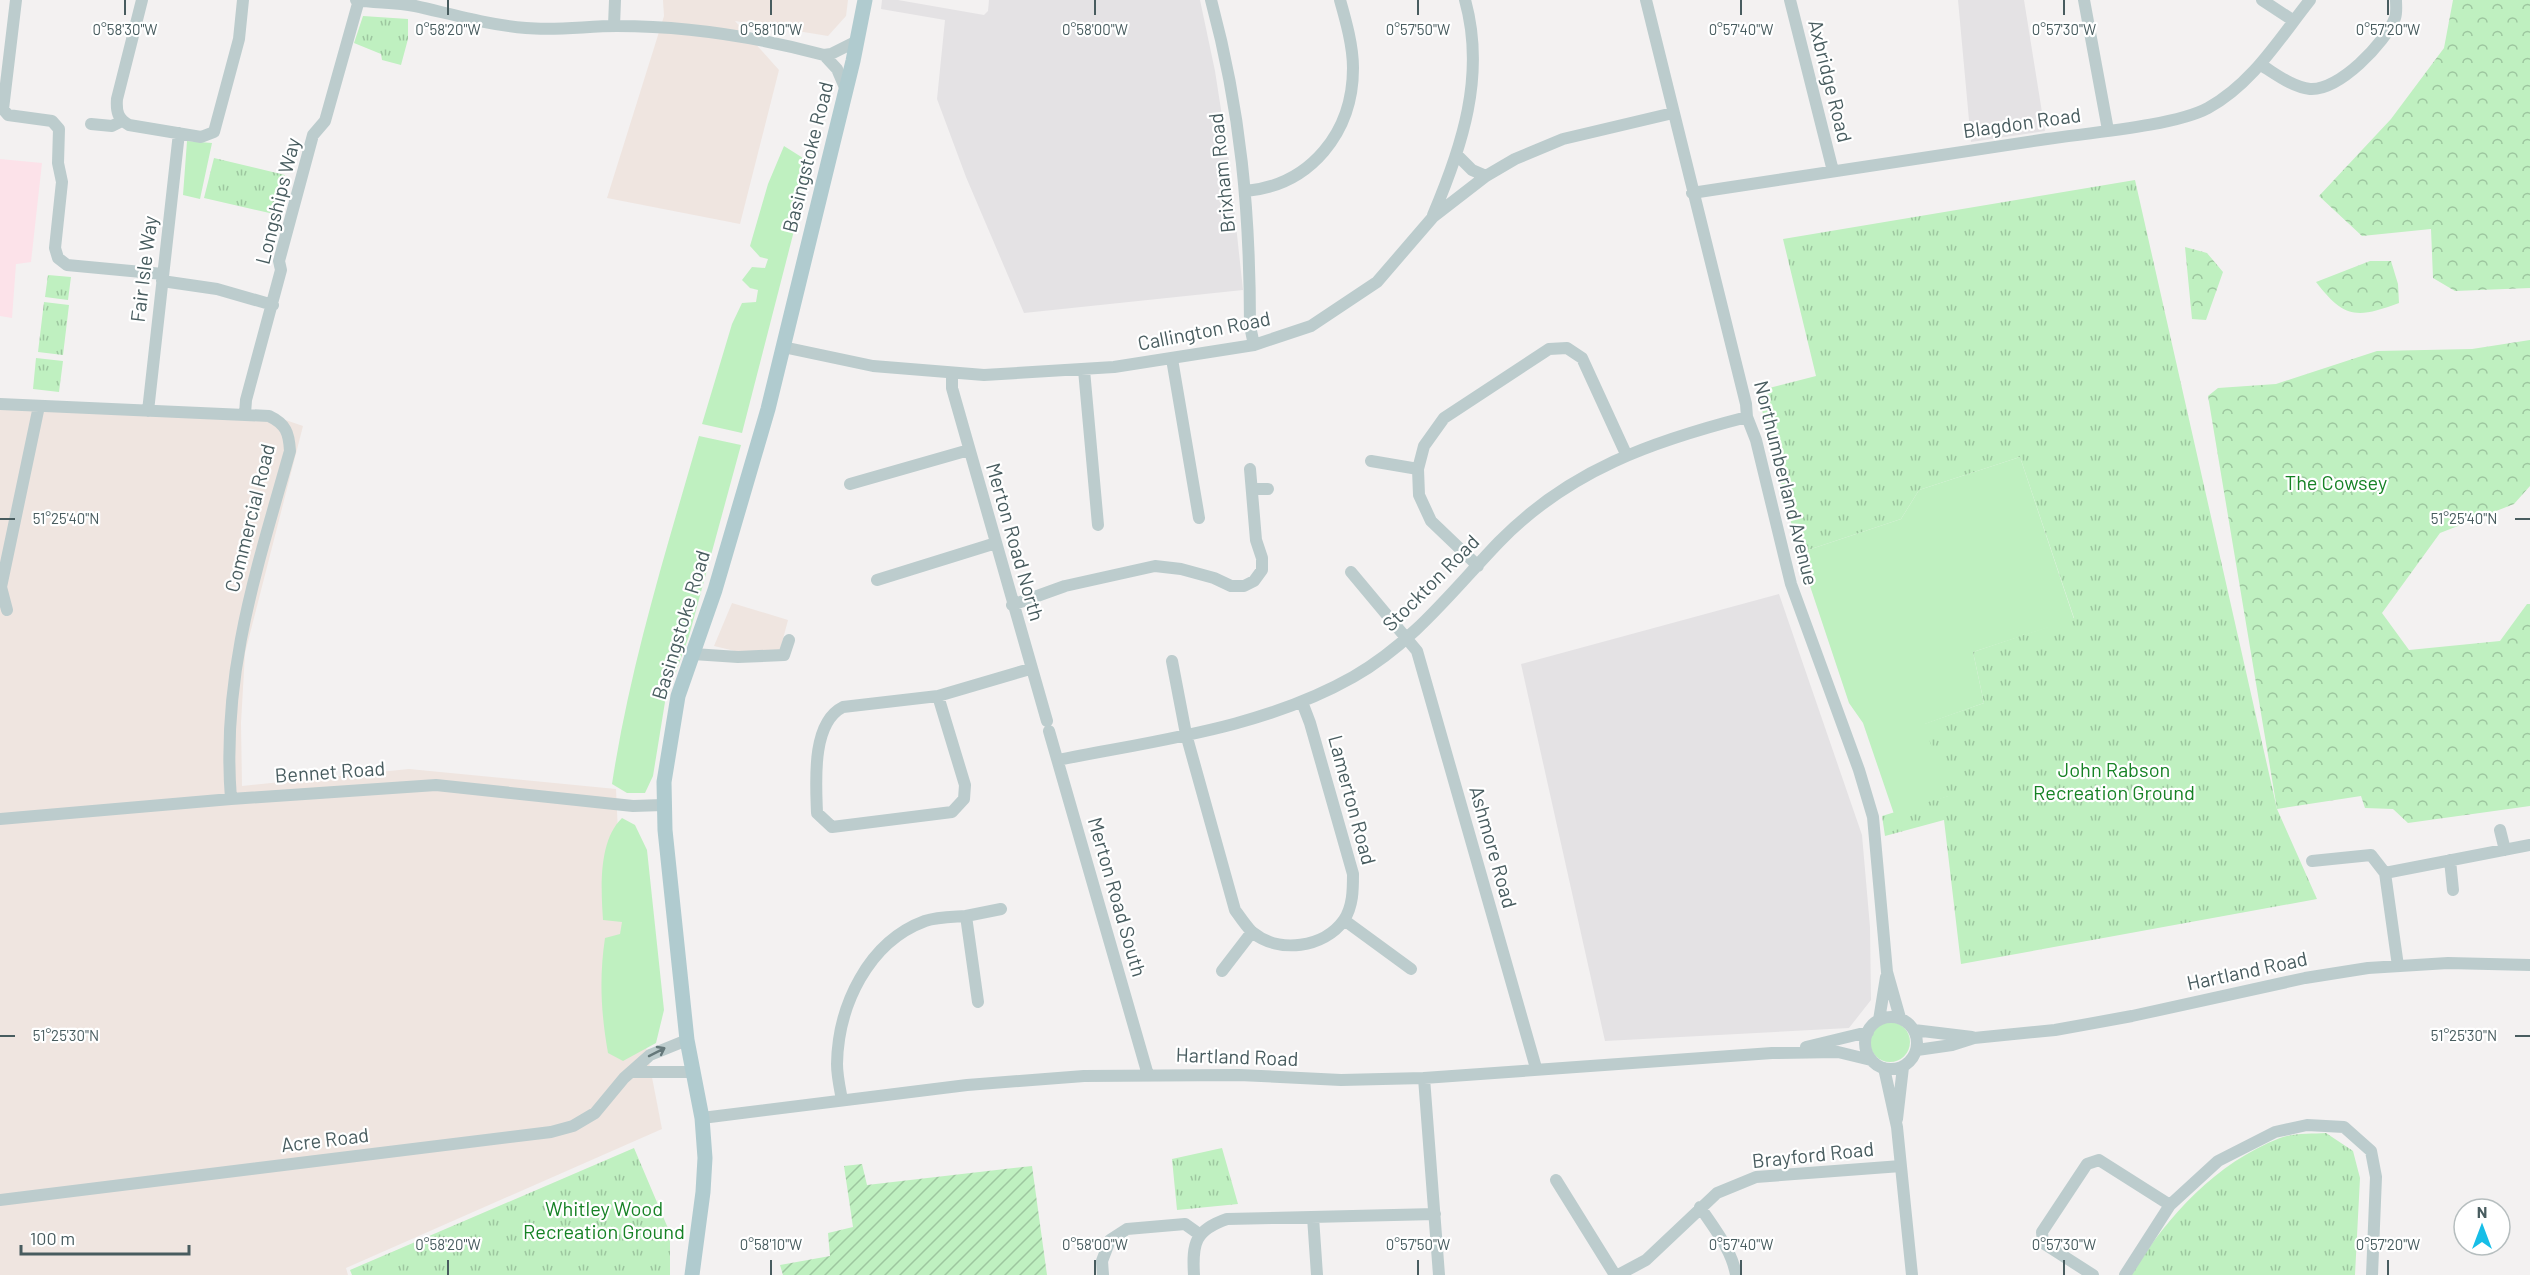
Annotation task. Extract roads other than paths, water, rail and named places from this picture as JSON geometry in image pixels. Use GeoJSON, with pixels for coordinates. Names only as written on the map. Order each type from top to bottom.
{"type":"FeatureCollection","features":[{"type":"Feature","properties":{"kind":"main road","name":"Basingstoke Road"},"geometry":{"type":"LineString","coordinates":[[692,1275],[703,1192],[702,1118],[687,1040],[663,805],[678,696],[764,425],[846,90],[865,0]]}},
{"type":"Feature","properties":{"kind":"street"},"geometry":{"type":"LineString","coordinates":[[16,0],[3,109],[8,115],[52,121],[59,129],[58,163],[62,182],[55,248],[58,258],[68,265],[162,277],[217,289],[273,305]]}},
{"type":"Feature","properties":{"kind":"street"},"geometry":{"type":"LineString","coordinates":[[142,0],[117,99],[116,112],[122,121],[129,125],[201,137],[213,132],[239,39],[243,0]]}},
{"type":"Feature","properties":{"kind":"street"},"geometry":{"type":"LineString","coordinates":[[358,0],[413,6],[526,28],[577,30],[614,26],[666,27],[722,33],[824,55],[831,54],[857,41]]}},
{"type":"Feature","properties":{"kind":"street","name":"Longships Way"},"geometry":{"type":"LineString","coordinates":[[245,414],[246,400],[281,270],[279,261],[313,135],[325,122],[358,0]]}},
{"type":"Feature","properties":{"kind":"street"},"geometry":{"type":"LineString","coordinates":[[614,26],[615,0]]}},
{"type":"Feature","properties":{"kind":"street","name":"Brixham Road"},"geometry":{"type":"LineString","coordinates":[[1211,0],[1239,124],[1246,191],[1250,326],[1254,345]]}},
{"type":"Feature","properties":{"kind":"street"},"geometry":{"type":"LineString","coordinates":[[1246,191],[1270,189],[1310,167],[1334,138],[1350,105],[1353,67],[1340,0]]}},
{"type":"Feature","properties":{"kind":"street"},"geometry":{"type":"LineString","coordinates":[[1433,217],[1458,156],[1468,115],[1474,61],[1465,0]]}},
{"type":"Feature","properties":{"kind":"street","name":"Northumberland Avenue"},"geometry":{"type":"LineString","coordinates":[[1646,0],[1746,404],[1747,417],[1756,440],[1791,584],[1859,770],[1873,817],[1887,972],[1900,1018]]}},
{"type":"Feature","properties":{"kind":"street","name":"Axbridge Road"},"geometry":{"type":"LineString","coordinates":[[1790,0],[1833,171]]}},
{"type":"Feature","properties":{"kind":"street"},"geometry":{"type":"LineString","coordinates":[[2084,0],[2108,130]]}},
{"type":"Feature","properties":{"kind":"street"},"geometry":{"type":"LineString","coordinates":[[2262,0],[2294,21]]}},
{"type":"Feature","properties":{"kind":"street","name":"Blagdon Road"},"geometry":{"type":"LineString","coordinates":[[1692,193],[2108,130],[2170,119],[2206,109],[2238,88],[2261,65],[2310,0]]}},
{"type":"Feature","properties":{"kind":"street"},"geometry":{"type":"LineString","coordinates":[[2261,65],[2297,86],[2312,89],[2331,85],[2352,70],[2381,41],[2396,17],[2396,0]]}},
{"type":"Feature","properties":{"kind":"street"},"geometry":{"type":"LineString","coordinates":[[824,55],[837,69],[846,90]]}},
{"type":"Feature","properties":{"kind":"street","name":"Callington Road"},"geometry":{"type":"LineString","coordinates":[[783,347],[873,366],[993,374],[1084,370],[1172,359],[1254,345],[1311,326],[1377,282],[1433,217],[1486,176],[1515,159],[1563,139],[1673,113]]}},
{"type":"Feature","properties":{"kind":"street"},"geometry":{"type":"LineString","coordinates":[[91,124],[112,126],[122,121]]}},
{"type":"Feature","properties":{"kind":"street","name":"Fair Isle Way"},"geometry":{"type":"LineString","coordinates":[[148,411],[179,133]]}},
{"type":"Feature","properties":{"kind":"street"},"geometry":{"type":"LineString","coordinates":[[1458,156],[1472,170],[1486,176]]}},
{"type":"Feature","properties":{"kind":"street"},"geometry":{"type":"LineString","coordinates":[[1478,566],[1431,521],[1419,495],[1418,469],[1424,446],[1444,418],[1549,349],[1568,348],[1581,358],[1626,454]]}},
{"type":"Feature","properties":{"kind":"street"},"geometry":{"type":"LineString","coordinates":[[1172,359],[1199,518]]}},
{"type":"Feature","properties":{"kind":"street"},"geometry":{"type":"LineString","coordinates":[[1084,370],[1098,525]]}},
{"type":"Feature","properties":{"kind":"street","name":"Merton Road North"},"geometry":{"type":"LineString","coordinates":[[952,373],[952,388],[1048,726]]}},
{"type":"Feature","properties":{"kind":"street","name":"Commercial Road"},"geometry":{"type":"LineString","coordinates":[[0,404],[245,414],[269,416],[282,422],[289,434],[290,451],[236,658],[228,765],[231,799]]}},
{"type":"Feature","properties":{"kind":"street"},"geometry":{"type":"LineString","coordinates":[[7,610],[1,587],[39,406]]}},
{"type":"Feature","properties":{"kind":"street","name":"Stockton Road"},"geometry":{"type":"LineString","coordinates":[[1058,760],[1243,723],[1302,702],[1354,676],[1406,640],[1500,541],[1545,501],[1626,454],[1681,434],[1747,417]]}},
{"type":"Feature","properties":{"kind":"street"},"geometry":{"type":"LineString","coordinates":[[850,484],[969,450]]}},
{"type":"Feature","properties":{"kind":"street"},"geometry":{"type":"LineString","coordinates":[[1371,461],[1418,469]]}},
{"type":"Feature","properties":{"kind":"street"},"geometry":{"type":"LineString","coordinates":[[1012,605],[1065,586],[1155,566],[1181,569],[1231,586],[1244,586],[1254,581],[1262,570],[1262,558],[1256,540],[1250,469]]}},
{"type":"Feature","properties":{"kind":"street"},"geometry":{"type":"LineString","coordinates":[[1252,489],[1268,489]]}},
{"type":"Feature","properties":{"kind":"street"},"geometry":{"type":"LineString","coordinates":[[877,580],[996,543]]}},
{"type":"Feature","properties":{"kind":"street","name":"Ashmore Road"},"geometry":{"type":"LineString","coordinates":[[1351,572],[1417,651],[1536,1068]]}},
{"type":"Feature","properties":{"kind":"street"},"geometry":{"type":"LineString","coordinates":[[693,654],[738,657],[784,655],[789,640]]}},
{"type":"Feature","properties":{"kind":"street"},"geometry":{"type":"LineString","coordinates":[[1172,662],[1186,734],[1235,910],[1252,932],[1272,944],[1296,946],[1322,938],[1344,920],[1412,969]]}},
{"type":"Feature","properties":{"kind":"street"},"geometry":{"type":"LineString","coordinates":[[938,696],[965,784],[964,798],[952,812],[832,827],[817,813],[816,769],[825,722],[836,710],[843,707],[938,696],[1030,669]]}},
{"type":"Feature","properties":{"kind":"street","name":"Lamerton Road"},"geometry":{"type":"LineString","coordinates":[[1302,702],[1353,874],[1353,898],[1344,920]]}},
{"type":"Feature","properties":{"kind":"street","name":"Merton Road South"},"geometry":{"type":"LineString","coordinates":[[1048,726],[1148,1075]]}},
{"type":"Feature","properties":{"kind":"street","name":"Bennet Road"},"geometry":{"type":"LineString","coordinates":[[0,819],[231,799],[436,785],[633,806],[663,805]]}},
{"type":"Feature","properties":{"kind":"street"},"geometry":{"type":"LineString","coordinates":[[2500,830],[2505,850]]}},
{"type":"Feature","properties":{"kind":"street"},"geometry":{"type":"LineString","coordinates":[[2385,873],[2530,845]]}},
{"type":"Feature","properties":{"kind":"street"},"geometry":{"type":"LineString","coordinates":[[2312,861],[2371,855],[2385,873],[2398,966]]}},
{"type":"Feature","properties":{"kind":"street"},"geometry":{"type":"LineString","coordinates":[[2450,860],[2453,890]]}},
{"type":"Feature","properties":{"kind":"street"},"geometry":{"type":"LineString","coordinates":[[842,1100],[837,1065],[841,1025],[855,989],[873,959],[892,939],[926,921],[1002,909]]}},
{"type":"Feature","properties":{"kind":"street"},"geometry":{"type":"LineString","coordinates":[[966,916],[978,1002]]}},
{"type":"Feature","properties":{"kind":"street"},"geometry":{"type":"LineString","coordinates":[[1222,971],[1252,932]]}},
{"type":"Feature","properties":{"kind":"street","name":"Hartland Road"},"geometry":{"type":"LineString","coordinates":[[1917,1050],[1952,1045],[1974,1038],[2055,1030],[2132,1016],[2305,978],[2398,966],[2448,963],[2530,965]]}},
{"type":"Feature","properties":{"kind":"street","name":"Northumberland Avenue"},"geometry":{"type":"LineString","coordinates":[[1879,1020],[1887,972]]}},
{"type":"Feature","properties":{"kind":"street"},"geometry":{"type":"LineString","coordinates":[[1897,1126],[1903,1067],[1917,1050],[1917,1040],[1914,1030],[1900,1018],[1888,1017],[1879,1020],[1868,1032],[1865,1051],[1871,1060],[1884,1068],[1903,1067]]}},
{"type":"Feature","properties":{"kind":"street","name":"Hartland Road"},"geometry":{"type":"LineString","coordinates":[[1914,1030],[1974,1038]]}},
{"type":"Feature","properties":{"kind":"street","name":"Hartland Road"},"geometry":{"type":"LineString","coordinates":[[1772,1053],[1838,1041],[1868,1032]]}},
{"type":"Feature","properties":{"kind":"street","name":"Acre Road"},"geometry":{"type":"LineString","coordinates":[[0,1200],[550,1132],[573,1126],[595,1113],[624,1078],[655,1052],[687,1040]]}},
{"type":"Feature","properties":{"kind":"street","name":"Hartland Road"},"geometry":{"type":"LineString","coordinates":[[702,1118],[967,1085],[1084,1076],[1239,1075],[1341,1080],[1424,1078],[1536,1068],[1772,1053],[1838,1052],[1871,1060]]}},
{"type":"Feature","properties":{"kind":"street"},"geometry":{"type":"LineString","coordinates":[[1884,1068],[1897,1126],[1912,1275]]}},
{"type":"Feature","properties":{"kind":"street"},"geometry":{"type":"LineString","coordinates":[[633,1072],[693,1072]]}},
{"type":"Feature","properties":{"kind":"street"},"geometry":{"type":"LineString","coordinates":[[1424,1078],[1439,1275]]}},
{"type":"Feature","properties":{"kind":"street"},"geometry":{"type":"LineString","coordinates":[[2125,1275],[2170,1205],[2218,1161],[2275,1132],[2307,1125],[2344,1127],[2371,1151],[2376,1177],[2372,1275]]}},
{"type":"Feature","properties":{"kind":"street"},"geometry":{"type":"LineString","coordinates":[[2094,1275],[2043,1243],[2042,1232],[2087,1164],[2099,1160],[2170,1205]]}},
{"type":"Feature","properties":{"kind":"street","name":"Brayford Road"},"geometry":{"type":"LineString","coordinates":[[1617,1275],[1646,1260],[1717,1193],[1756,1177],[1901,1166]]}},
{"type":"Feature","properties":{"kind":"street"},"geometry":{"type":"LineString","coordinates":[[1556,1180],[1617,1275]]}},
{"type":"Feature","properties":{"kind":"street"},"geometry":{"type":"LineString","coordinates":[[1700,1207],[1720,1235],[1734,1265],[1736,1275]]}},
{"type":"Feature","properties":{"kind":"street"},"geometry":{"type":"LineString","coordinates":[[1194,1275],[1194,1249],[1199,1234],[1213,1224],[1227,1219],[1435,1214]]}},
{"type":"Feature","properties":{"kind":"street"},"geometry":{"type":"LineString","coordinates":[[1313,1217],[1317,1275]]}},
{"type":"Feature","properties":{"kind":"street"},"geometry":{"type":"LineString","coordinates":[[1103,1275],[1102,1261],[1110,1239],[1127,1229],[1185,1224],[1199,1234]]}},
{"type":"Feature","properties":{"kind":"park label","name":"The Cowsey"},"geometry":{"type":"Point","coordinates":[2336,483]}},
{"type":"Feature","properties":{"kind":"park label","name":"John Rabson Recreation Ground"},"geometry":{"type":"Point","coordinates":[2114,782]}},
{"type":"Feature","properties":{"kind":"park label","name":"Whitley Wood Recreation Ground"},"geometry":{"type":"Point","coordinates":[604,1220]}}]}
